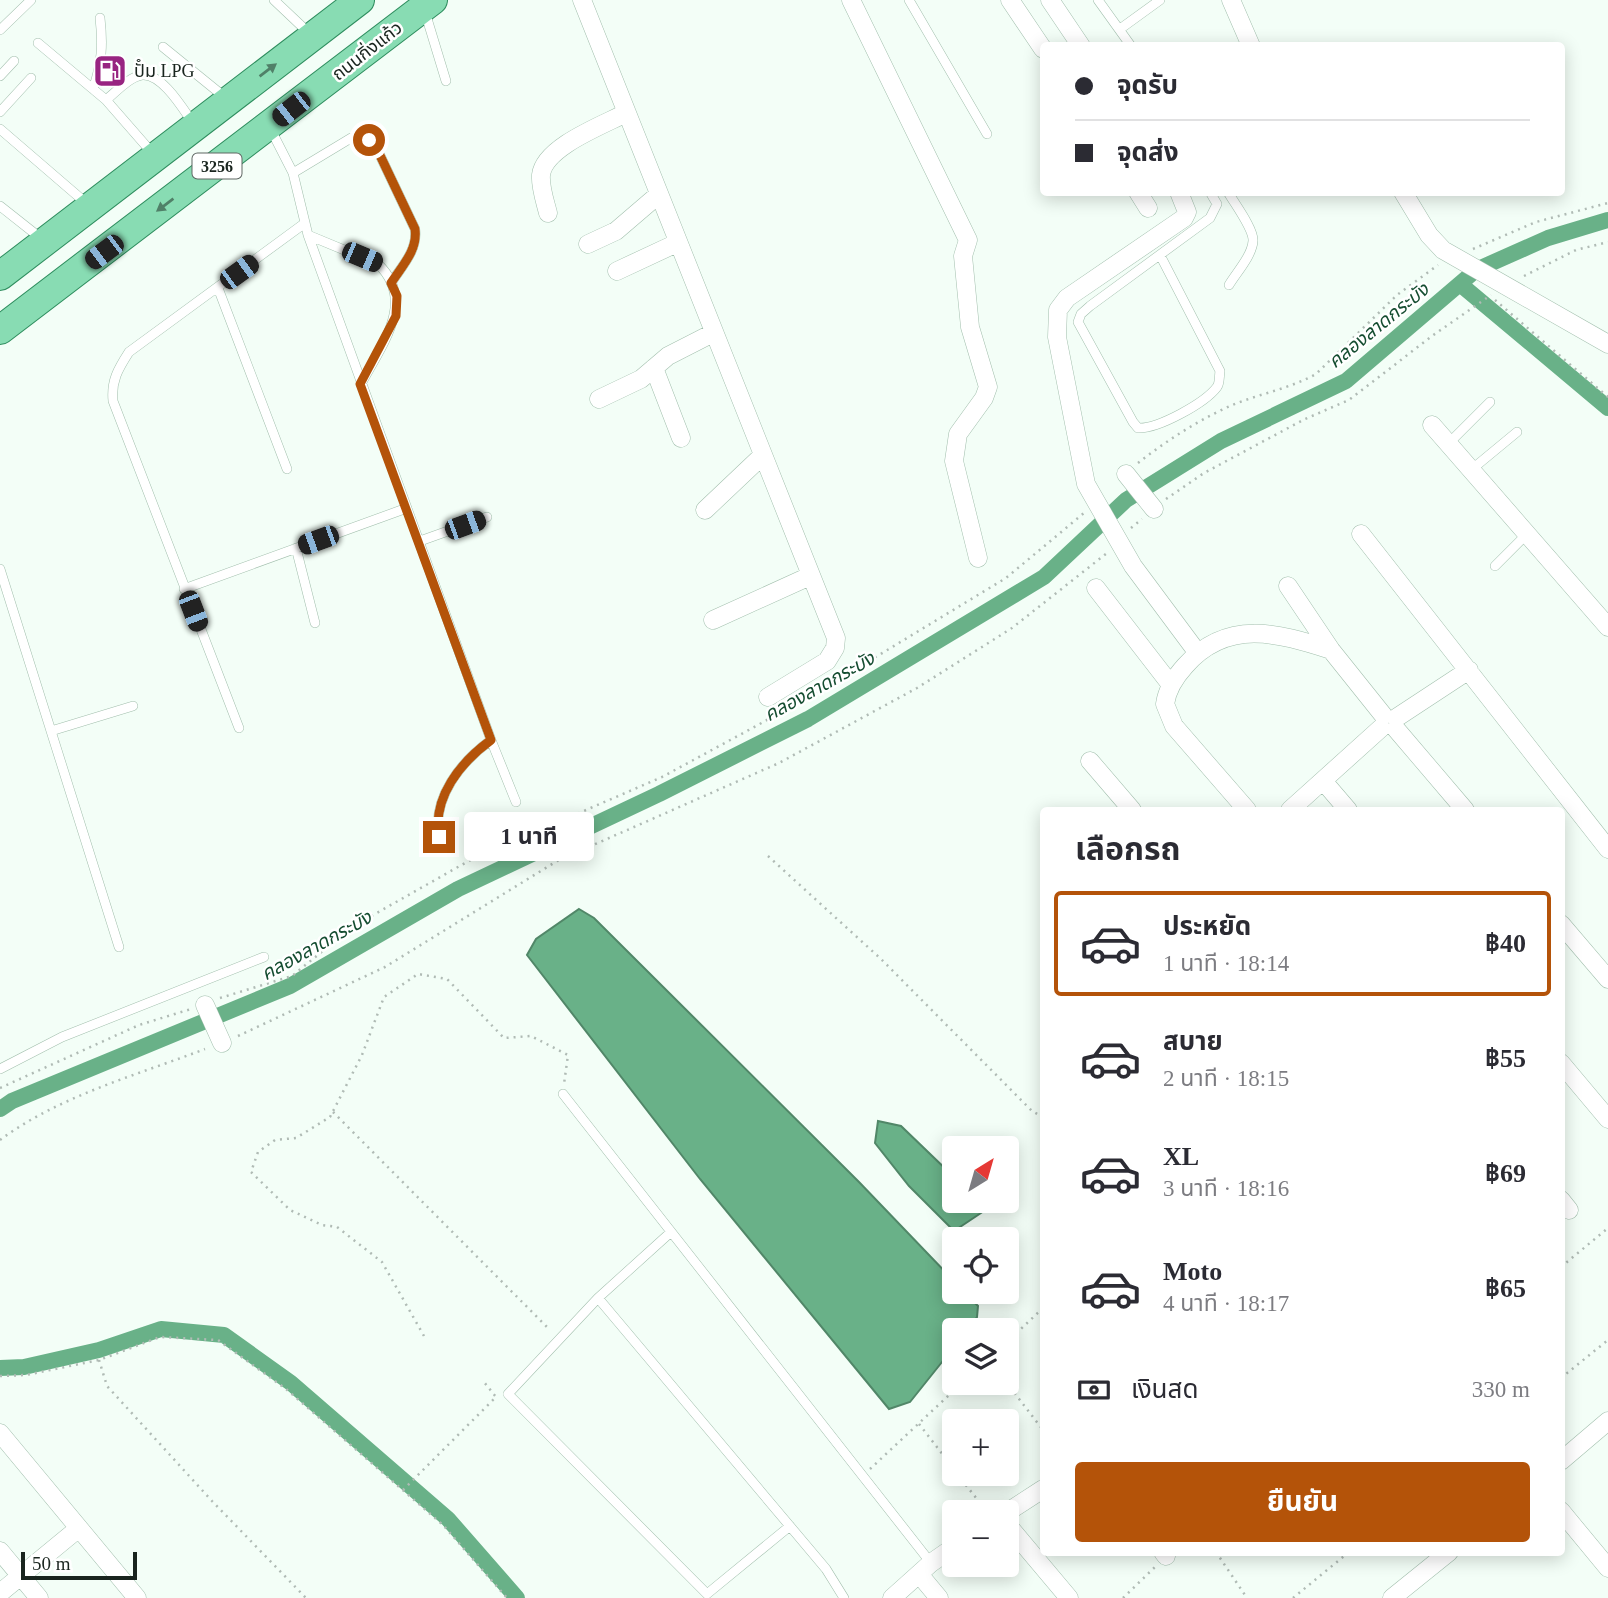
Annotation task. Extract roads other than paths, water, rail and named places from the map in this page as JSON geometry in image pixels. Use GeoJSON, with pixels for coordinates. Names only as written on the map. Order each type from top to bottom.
{"type":"FeatureCollection","features":[{"type":"Feature","properties":{"kind":"main road","name":"3256"},"geometry":{"type":"LineString","coordinates":[[0,276],[360,0]]}},
{"type":"Feature","properties":{"kind":"main road","name":"ถนนกิ่งแก้ว"},"geometry":{"type":"LineString","coordinates":[[0,330],[429,4]]}},
{"type":"Feature","properties":{"kind":"street"},"geometry":{"type":"LineString","coordinates":[[582,0],[609,62],[658,195],[836,638],[835,648],[827,661],[768,697]]}},
{"type":"Feature","properties":{"kind":"street"},"geometry":{"type":"LineString","coordinates":[[851,0],[968,240],[963,256],[970,327],[988,387],[985,398],[958,434],[954,461],[978,558]]}},
{"type":"Feature","properties":{"kind":"street"},"geometry":{"type":"LineString","coordinates":[[1010,0],[1040,45]]}},
{"type":"Feature","properties":{"kind":"street"},"geometry":{"type":"LineString","coordinates":[[1050,0],[1078,42]]}},
{"type":"Feature","properties":{"kind":"street"},"geometry":{"type":"LineString","coordinates":[[1231,0],[1249,42]]}},
{"type":"Feature","properties":{"kind":"street"},"geometry":{"type":"LineString","coordinates":[[548,213],[541,174],[550,156],[626,113]]}},
{"type":"Feature","properties":{"kind":"street"},"geometry":{"type":"LineString","coordinates":[[588,244],[616,231],[658,195]]}},
{"type":"Feature","properties":{"kind":"street"},"geometry":{"type":"LineString","coordinates":[[1141,196],[1149,208]]}},
{"type":"Feature","properties":{"kind":"street"},"geometry":{"type":"LineString","coordinates":[[1181,196],[1187,212],[1184,218],[1067,298],[1058,310],[1057,337],[1086,484],[1133,566],[1197,652]]}},
{"type":"Feature","properties":{"kind":"street"},"geometry":{"type":"LineString","coordinates":[[1406,196],[1429,235],[1443,250],[1521,284],[1608,344]]}},
{"type":"Feature","properties":{"kind":"street"},"geometry":{"type":"LineString","coordinates":[[617,271],[677,243]]}},
{"type":"Feature","properties":{"kind":"street"},"geometry":{"type":"LineString","coordinates":[[599,399],[628,386],[668,356],[713,333]]}},
{"type":"Feature","properties":{"kind":"street"},"geometry":{"type":"LineString","coordinates":[[654,368],[681,438]]}},
{"type":"Feature","properties":{"kind":"street"},"geometry":{"type":"LineString","coordinates":[[1432,425],[1608,627]]}},
{"type":"Feature","properties":{"kind":"street"},"geometry":{"type":"LineString","coordinates":[[705,510],[762,456]]}},
{"type":"Feature","properties":{"kind":"street"},"geometry":{"type":"LineString","coordinates":[[1127,476],[1153,507]]}},
{"type":"Feature","properties":{"kind":"street"},"geometry":{"type":"LineString","coordinates":[[1361,534],[1608,849]]}},
{"type":"Feature","properties":{"kind":"street"},"geometry":{"type":"LineString","coordinates":[[713,620],[810,576]]}},
{"type":"Feature","properties":{"kind":"street"},"geometry":{"type":"LineString","coordinates":[[1287,586],[1331,650],[1462,807]]}},
{"type":"Feature","properties":{"kind":"street"},"geometry":{"type":"LineString","coordinates":[[1096,588],[1171,685]]}},
{"type":"Feature","properties":{"kind":"street"},"geometry":{"type":"LineString","coordinates":[[1244,807],[1169,718],[1165,700],[1171,685],[1197,652],[1227,637],[1244,634],[1279,636],[1331,650]]}},
{"type":"Feature","properties":{"kind":"street"},"geometry":{"type":"LineString","coordinates":[[1294,807],[1389,722],[1469,670]]}},
{"type":"Feature","properties":{"kind":"street"},"geometry":{"type":"LineString","coordinates":[[1090,761],[1129,807]]}},
{"type":"Feature","properties":{"kind":"street"},"geometry":{"type":"LineString","coordinates":[[1324,782],[1345,807]]}},
{"type":"Feature","properties":{"kind":"street"},"geometry":{"type":"LineString","coordinates":[[1565,929],[1608,979]]}},
{"type":"Feature","properties":{"kind":"street"},"geometry":{"type":"LineString","coordinates":[[205,1004],[222,1043]]}},
{"type":"Feature","properties":{"kind":"street"},"geometry":{"type":"LineString","coordinates":[[1565,1068],[1608,1119]]}},
{"type":"Feature","properties":{"kind":"street"},"geometry":{"type":"LineString","coordinates":[[1565,1458],[1608,1421]]}},
{"type":"Feature","properties":{"kind":"street"},"geometry":{"type":"LineString","coordinates":[[0,1433],[137,1598]]}},
{"type":"Feature","properties":{"kind":"street"},"geometry":{"type":"LineString","coordinates":[[1019,1505],[1040,1491]]}},
{"type":"Feature","properties":{"kind":"street"},"geometry":{"type":"LineString","coordinates":[[1565,1516],[1608,1568]]}},
{"type":"Feature","properties":{"kind":"street"},"geometry":{"type":"LineString","coordinates":[[0,1593],[79,1528]]}},
{"type":"Feature","properties":{"kind":"street"},"geometry":{"type":"LineString","coordinates":[[1019,1538],[1069,1598]]}},
{"type":"Feature","properties":{"kind":"street"},"geometry":{"type":"LineString","coordinates":[[0,1551],[39,1598]]}},
{"type":"Feature","properties":{"kind":"street"},"geometry":{"type":"LineString","coordinates":[[892,1598],[942,1556]]}},
{"type":"Feature","properties":{"kind":"street"},"geometry":{"type":"LineString","coordinates":[[1392,1598],[1444,1556]]}},
{"type":"Feature","properties":{"kind":"street"},"geometry":{"type":"LineString","coordinates":[[925,1568],[940,1598]]}},
{"type":"Feature","properties":{"kind":"lane"},"geometry":{"type":"LineString","coordinates":[[0,30],[31,0]]}},
{"type":"Feature","properties":{"kind":"lane"},"geometry":{"type":"LineString","coordinates":[[909,0],[987,134]]}},
{"type":"Feature","properties":{"kind":"lane"},"geometry":{"type":"LineString","coordinates":[[1098,0],[1128,42]]}},
{"type":"Feature","properties":{"kind":"lane"},"geometry":{"type":"LineString","coordinates":[[1120,29],[1160,0]]}},
{"type":"Feature","properties":{"kind":"lane"},"geometry":{"type":"LineString","coordinates":[[280,2],[313,36]]}},
{"type":"Feature","properties":{"kind":"lane"},"geometry":{"type":"LineString","coordinates":[[429,4],[446,81]]}},
{"type":"Feature","properties":{"kind":"lane"},"geometry":{"type":"LineString","coordinates":[[93,89],[101,67],[100,18]]}},
{"type":"Feature","properties":{"kind":"lane"},"geometry":{"type":"LineString","coordinates":[[38,43],[106,100],[155,156]]}},
{"type":"Feature","properties":{"kind":"lane"},"geometry":{"type":"LineString","coordinates":[[163,47],[228,100]]}},
{"type":"Feature","properties":{"kind":"lane"},"geometry":{"type":"LineString","coordinates":[[0,75],[14,61]]}},
{"type":"Feature","properties":{"kind":"lane"},"geometry":{"type":"LineString","coordinates":[[106,100],[131,80],[141,75],[150,76],[163,84],[195,125]]}},
{"type":"Feature","properties":{"kind":"lane"},"geometry":{"type":"LineString","coordinates":[[0,112],[31,78]]}},
{"type":"Feature","properties":{"kind":"lane"},"geometry":{"type":"LineString","coordinates":[[269,126],[293,173],[307,234],[360,384],[516,802]]}},
{"type":"Feature","properties":{"kind":"lane"},"geometry":{"type":"LineString","coordinates":[[0,129],[90,206]]}},
{"type":"Feature","properties":{"kind":"lane"},"geometry":{"type":"LineString","coordinates":[[293,173],[351,138],[360,136],[369,140],[377,149],[415,229],[417,240],[391,283]]}},
{"type":"Feature","properties":{"kind":"lane"},"geometry":{"type":"LineString","coordinates":[[1160,255],[1220,371],[1219,383],[1181,414],[1145,428],[1138,428],[1078,322],[1081,314],[1090,306],[1210,218],[1217,204],[1212,196]]}},
{"type":"Feature","properties":{"kind":"lane"},"geometry":{"type":"LineString","coordinates":[[1229,285],[1254,241],[1251,230],[1230,196]]}},
{"type":"Feature","properties":{"kind":"lane"},"geometry":{"type":"LineString","coordinates":[[1,208],[45,241]]}},
{"type":"Feature","properties":{"kind":"lane"},"geometry":{"type":"LineString","coordinates":[[239,728],[113,401],[112,387],[115,375],[129,352],[305,223]]}},
{"type":"Feature","properties":{"kind":"lane"},"geometry":{"type":"LineString","coordinates":[[307,234],[378,264],[386,271],[397,296],[396,316],[360,384]]}},
{"type":"Feature","properties":{"kind":"lane"},"geometry":{"type":"LineString","coordinates":[[218,288],[287,469]]}},
{"type":"Feature","properties":{"kind":"lane"},"geometry":{"type":"LineString","coordinates":[[1448,444],[1490,402]]}},
{"type":"Feature","properties":{"kind":"lane"},"geometry":{"type":"LineString","coordinates":[[1471,470],[1517,432]]}},
{"type":"Feature","properties":{"kind":"lane"},"geometry":{"type":"LineString","coordinates":[[184,589],[407,508]]}},
{"type":"Feature","properties":{"kind":"lane"},"geometry":{"type":"LineString","coordinates":[[420,541],[487,517]]}},
{"type":"Feature","properties":{"kind":"lane"},"geometry":{"type":"LineString","coordinates":[[1495,566],[1527,534]]}},
{"type":"Feature","properties":{"kind":"lane"},"geometry":{"type":"LineString","coordinates":[[296,548],[315,623]]}},
{"type":"Feature","properties":{"kind":"lane"},"geometry":{"type":"LineString","coordinates":[[0,569],[119,947]]}},
{"type":"Feature","properties":{"kind":"lane"},"geometry":{"type":"LineString","coordinates":[[51,731],[133,706]]}},
{"type":"Feature","properties":{"kind":"lane"},"geometry":{"type":"LineString","coordinates":[[439,837],[438,811],[444,796],[462,764],[491,740]]}},
{"type":"Feature","properties":{"kind":"lane"},"geometry":{"type":"LineString","coordinates":[[0,1069],[62,1037],[264,957]]}},
{"type":"Feature","properties":{"kind":"lane"},"geometry":{"type":"LineString","coordinates":[[563,1094],[863,1476],[925,1568]]}},
{"type":"Feature","properties":{"kind":"lane"},"geometry":{"type":"LineString","coordinates":[[671,1232],[598,1298],[508,1394],[707,1594],[790,1526]]}},
{"type":"Feature","properties":{"kind":"lane"},"geometry":{"type":"LineString","coordinates":[[598,1298],[826,1569],[844,1598]]}},
{"type":"Feature","properties":{"kind":"waterway","name":"คลองลาดกระบัง"},"geometry":{"type":"LineString","coordinates":[[0,1109],[12,1101],[290,986],[458,889],[659,794],[808,719],[1044,577],[1126,500],[1221,441],[1346,381],[1476,270],[1548,238],[1608,220]]}},
{"type":"Feature","properties":{"kind":"waterway"},"geometry":{"type":"LineString","coordinates":[[1460,284],[1608,408]]}},
{"type":"Feature","properties":{"kind":"waterway"},"geometry":{"type":"LineString","coordinates":[[0,1368],[24,1367],[99,1350],[161,1329],[224,1335],[291,1383],[448,1519],[517,1598]]}},
{"type":"Feature","properties":{"kind":"place","name":"ปัํม LPG"},"geometry":{"type":"Point","coordinates":[110,71]}}]}
